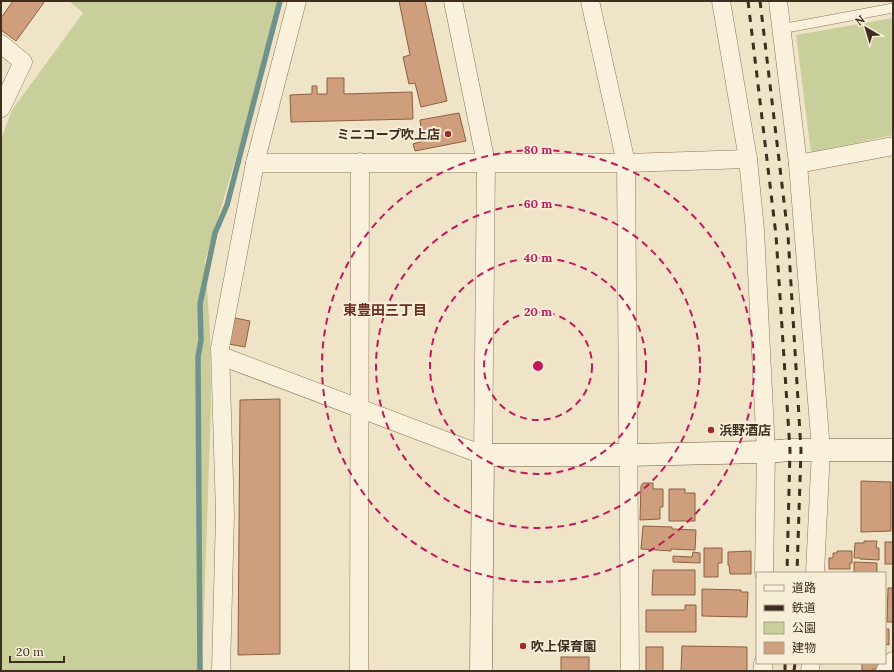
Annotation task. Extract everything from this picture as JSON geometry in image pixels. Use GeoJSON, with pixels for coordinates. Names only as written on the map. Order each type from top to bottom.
{"type":"FeatureCollection","features":[{"type":"Feature","properties":{"kind":"street"},"geometry":{"type":"LineString","coordinates":[[221,671],[225,514],[220,348],[255,162],[297,1]]}},
{"type":"Feature","properties":{"kind":"street"},"geometry":{"type":"LineString","coordinates":[[453,1],[486,163],[481,671]]}},
{"type":"Feature","properties":{"kind":"street"},"geometry":{"type":"LineString","coordinates":[[590,1],[626,163],[630,671]]}},
{"type":"Feature","properties":{"kind":"street"},"geometry":{"type":"LineString","coordinates":[[721,1],[748,159],[755,230],[766,452],[764,572]]}},
{"type":"Feature","properties":{"kind":"street"},"geometry":{"type":"LineString","coordinates":[[778,1],[798,164],[821,450],[815,572]]}},
{"type":"Feature","properties":{"kind":"street"},"geometry":{"type":"LineString","coordinates":[[1,44],[23,62],[1,108]]}},
{"type":"Feature","properties":{"kind":"street"},"geometry":{"type":"LineString","coordinates":[[798,164],[893,146]]}},
{"type":"Feature","properties":{"kind":"street"},"geometry":{"type":"LineString","coordinates":[[255,162],[626,163],[748,159]]}},
{"type":"Feature","properties":{"kind":"street"},"geometry":{"type":"LineString","coordinates":[[359,671],[360,162]]}},
{"type":"Feature","properties":{"kind":"street"},"geometry":{"type":"LineString","coordinates":[[221,356],[483,455],[629,455],[766,452],[790,450],[893,450]]}},
{"type":"Feature","properties":{"kind":"street"},"geometry":{"type":"LineString","coordinates":[[885,671],[893,661]]}},
{"type":"Feature","properties":{"kind":"lane"},"geometry":{"type":"LineString","coordinates":[[781,29],[893,8]]}},
{"type":"Feature","properties":{"kind":"green space"},"geometry":{"type":"Polygon","coordinates":[[[69,1],[283,1],[205,261],[210,331],[211,405],[202,671],[1,671],[1,139],[12,110],[83,13],[69,1]]]}},
{"type":"Feature","properties":{"kind":"green space"},"geometry":{"type":"Polygon","coordinates":[[[893,18],[893,135],[811,153],[796,35],[893,18]]]}},
{"type":"Feature","properties":{"kind":"building"},"geometry":{"type":"Polygon","coordinates":[[[13,1],[45,1],[16,41],[1,30],[1,18],[13,1]]]}},
{"type":"Feature","properties":{"kind":"building"},"geometry":{"type":"Polygon","coordinates":[[[399,1],[425,1],[447,101],[421,107],[415,83],[409,84],[403,57],[410,55],[399,1]]]}},
{"type":"Feature","properties":{"kind":"building"},"geometry":{"type":"Polygon","coordinates":[[[327,78],[344,78],[344,94],[412,92],[413,119],[291,122],[290,95],[312,94],[312,86],[317,86],[317,94],[327,94],[327,78]]]}},
{"type":"Feature","properties":{"kind":"building"},"geometry":{"type":"Polygon","coordinates":[[[459,113],[466,141],[415,151],[413,144],[423,141],[420,120],[459,113]]]}},
{"type":"Feature","properties":{"kind":"building"},"geometry":{"type":"Polygon","coordinates":[[[235,318],[250,321],[245,347],[229,344],[235,318]]]}},
{"type":"Feature","properties":{"kind":"building"},"geometry":{"type":"Polygon","coordinates":[[[280,399],[280,654],[238,655],[240,400],[280,399]]]}},
{"type":"Feature","properties":{"kind":"building"},"geometry":{"type":"Polygon","coordinates":[[[861,481],[891,482],[891,531],[861,532],[861,481]]]}},
{"type":"Feature","properties":{"kind":"building"},"geometry":{"type":"Polygon","coordinates":[[[643,483],[653,483],[653,489],[663,489],[663,507],[660,507],[660,519],[640,520],[641,486],[643,483]]]}},
{"type":"Feature","properties":{"kind":"building"},"geometry":{"type":"Polygon","coordinates":[[[669,489],[685,489],[685,493],[695,493],[695,521],[669,521],[669,489]]]}},
{"type":"Feature","properties":{"kind":"building"},"geometry":{"type":"Polygon","coordinates":[[[643,526],[696,530],[695,550],[671,549],[671,551],[641,549],[643,526]]]}},
{"type":"Feature","properties":{"kind":"building"},"geometry":{"type":"Polygon","coordinates":[[[864,541],[877,541],[876,548],[879,548],[879,560],[854,558],[855,543],[864,543],[864,541]]]}},
{"type":"Feature","properties":{"kind":"building"},"geometry":{"type":"Polygon","coordinates":[[[885,542],[893,542],[893,564],[885,564],[885,542]]]}},
{"type":"Feature","properties":{"kind":"building"},"geometry":{"type":"Polygon","coordinates":[[[704,548],[722,548],[722,563],[718,563],[718,577],[704,577],[704,548]]]}},
{"type":"Feature","properties":{"kind":"building"},"geometry":{"type":"Polygon","coordinates":[[[751,551],[751,574],[730,574],[728,552],[751,551]]]}},
{"type":"Feature","properties":{"kind":"building"},"geometry":{"type":"Polygon","coordinates":[[[837,551],[852,551],[852,563],[850,563],[850,569],[829,569],[829,558],[833,558],[833,553],[837,553],[837,551]]]}},
{"type":"Feature","properties":{"kind":"building"},"geometry":{"type":"Polygon","coordinates":[[[693,552],[700,553],[700,563],[673,562],[673,556],[692,557],[693,552]]]}},
{"type":"Feature","properties":{"kind":"building"},"geometry":{"type":"Polygon","coordinates":[[[854,562],[877,563],[877,572],[854,572],[854,562]]]}},
{"type":"Feature","properties":{"kind":"building"},"geometry":{"type":"Polygon","coordinates":[[[653,570],[695,570],[695,595],[652,595],[653,570]]]}},
{"type":"Feature","properties":{"kind":"building"},"geometry":{"type":"Polygon","coordinates":[[[888,588],[893,588],[893,622],[887,622],[888,588]]]}},
{"type":"Feature","properties":{"kind":"building"},"geometry":{"type":"Polygon","coordinates":[[[702,589],[741,590],[741,592],[748,592],[747,617],[702,616],[702,589]]]}},
{"type":"Feature","properties":{"kind":"building"},"geometry":{"type":"Polygon","coordinates":[[[685,605],[696,605],[696,632],[646,632],[646,610],[685,610],[685,605]]]}},
{"type":"Feature","properties":{"kind":"building"},"geometry":{"type":"Polygon","coordinates":[[[886,629],[889,629],[889,645],[886,644],[886,629]]]}},
{"type":"Feature","properties":{"kind":"building"},"geometry":{"type":"Polygon","coordinates":[[[682,646],[747,647],[747,671],[681,671],[682,646]]]}},
{"type":"Feature","properties":{"kind":"building"},"geometry":{"type":"Polygon","coordinates":[[[646,647],[663,647],[663,671],[646,671],[646,647]]]}},
{"type":"Feature","properties":{"kind":"building"},"geometry":{"type":"Polygon","coordinates":[[[561,657],[589,657],[589,671],[561,671],[561,657]]]}},
{"type":"Feature","properties":{"kind":"building"},"geometry":{"type":"Polygon","coordinates":[[[862,664],[878,664],[878,669],[873,669],[873,671],[862,671],[862,664]]]}},
{"type":"Feature","properties":{"kind":"waterway"},"geometry":{"type":"LineString","coordinates":[[200,671],[198,357],[201,340],[200,304],[215,233],[227,205],[280,1]]}},
{"type":"Feature","properties":{"kind":"railway"},"geometry":{"type":"LineString","coordinates":[[748,1],[776,235],[790,450],[787,572]]}},
{"type":"Feature","properties":{"kind":"railway"},"geometry":{"type":"LineString","coordinates":[[760,1],[788,235],[801,450],[797,572]]}},
{"type":"Feature","properties":{"kind":"railway"},"geometry":{"type":"LineString","coordinates":[[785,664],[785,671]]}},
{"type":"Feature","properties":{"kind":"railway"},"geometry":{"type":"LineString","coordinates":[[794,671],[795,664]]}},
{"type":"Feature","properties":{"kind":"place","name":"ミニコープ吹上店"},"geometry":{"type":"Point","coordinates":[448,134]}},
{"type":"Feature","properties":{"kind":"place","name":"浜野酒店"},"geometry":{"type":"Point","coordinates":[711,430]}},
{"type":"Feature","properties":{"kind":"place","name":"吹上保育園"},"geometry":{"type":"Point","coordinates":[523,646]}},
{"type":"Feature","properties":{"kind":"district","name":"東豊田三丁目"},"geometry":{"type":"Point","coordinates":[385,310]}}]}
